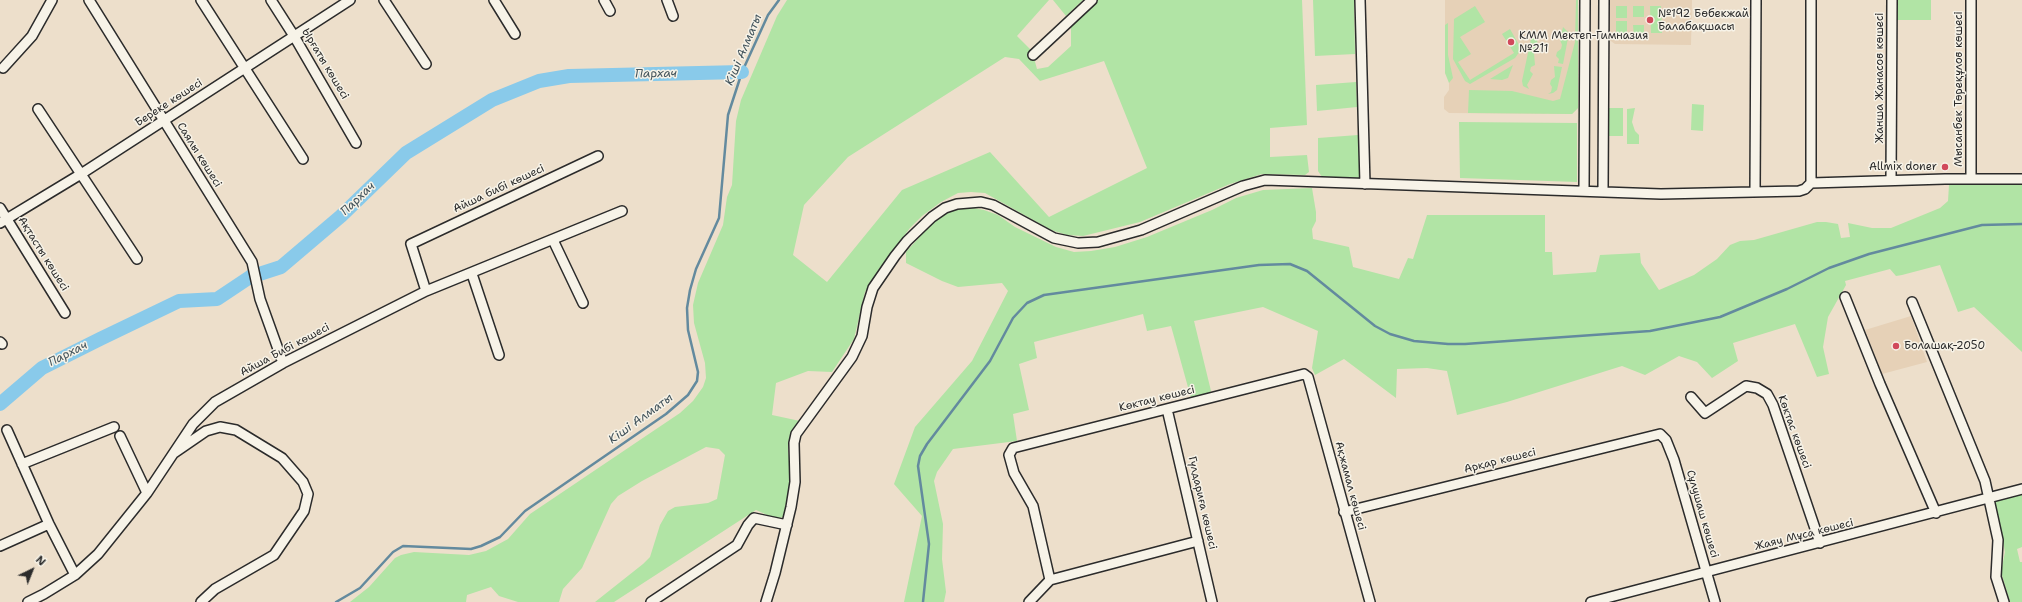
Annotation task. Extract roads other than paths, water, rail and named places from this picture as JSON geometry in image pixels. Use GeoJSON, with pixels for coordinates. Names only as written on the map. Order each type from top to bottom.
{"type":"FeatureCollection","features":[{"type":"Feature","properties":{"kind":"street"},"geometry":{"type":"LineString","coordinates":[[3,68],[32,36],[52,0]]}},
{"type":"Feature","properties":{"kind":"street","name":"Саялы көшесі"},"geometry":{"type":"LineString","coordinates":[[88,0],[252,262],[260,300],[283,364]]}},
{"type":"Feature","properties":{"kind":"street"},"geometry":{"type":"LineString","coordinates":[[201,0],[303,160]]}},
{"type":"Feature","properties":{"kind":"street","name":"Ырғаты көшесі"},"geometry":{"type":"LineString","coordinates":[[270,0],[294,36],[356,143]]}},
{"type":"Feature","properties":{"kind":"street","name":"Береке көшесі"},"geometry":{"type":"LineString","coordinates":[[4,221],[81,174],[350,0]]}},
{"type":"Feature","properties":{"kind":"street"},"geometry":{"type":"LineString","coordinates":[[384,0],[426,64]]}},
{"type":"Feature","properties":{"kind":"street"},"geometry":{"type":"LineString","coordinates":[[494,0],[516,34]]}},
{"type":"Feature","properties":{"kind":"street"},"geometry":{"type":"LineString","coordinates":[[604,0],[610,11]]}},
{"type":"Feature","properties":{"kind":"street"},"geometry":{"type":"LineString","coordinates":[[667,0],[672,16]]}},
{"type":"Feature","properties":{"kind":"street"},"geometry":{"type":"LineString","coordinates":[[1034,55],[1092,0]]}},
{"type":"Feature","properties":{"kind":"street"},"geometry":{"type":"LineString","coordinates":[[1360,0],[1365,184]]}},
{"type":"Feature","properties":{"kind":"street"},"geometry":{"type":"LineString","coordinates":[[1584,190],[1585,0]]}},
{"type":"Feature","properties":{"kind":"street"},"geometry":{"type":"LineString","coordinates":[[1603,191],[1604,0]]}},
{"type":"Feature","properties":{"kind":"street"},"geometry":{"type":"LineString","coordinates":[[1755,192],[1756,0]]}},
{"type":"Feature","properties":{"kind":"street"},"geometry":{"type":"LineString","coordinates":[[1811,0],[1811,183]]}},
{"type":"Feature","properties":{"kind":"street","name":"Жанша Жанасов көшесі"},"geometry":{"type":"LineString","coordinates":[[1891,180],[1892,0]]}},
{"type":"Feature","properties":{"kind":"street","name":"Мысанбек Төреқұлов көшесі"},"geometry":{"type":"LineString","coordinates":[[1971,0],[1971,179]]}},
{"type":"Feature","properties":{"kind":"street"},"geometry":{"type":"LineString","coordinates":[[38,109],[137,259]]}},
{"type":"Feature","properties":{"kind":"street","name":"Айша бибі көшесі"},"geometry":{"type":"LineString","coordinates":[[426,291],[410,244],[598,156]]}},
{"type":"Feature","properties":{"kind":"street"},"geometry":{"type":"LineString","coordinates":[[766,602],[787,525],[796,482],[794,448],[796,434],[852,357],[862,336],[867,308],[874,288],[907,240],[932,217],[945,208],[957,204],[981,202],[992,205],[1054,238],[1065,242],[1090,243],[1140,230],[1255,182],[1290,180],[1660,194],[1799,190],[1805,189],[1811,183],[1891,180],[2022,179]]}},
{"type":"Feature","properties":{"kind":"street","name":"Ақтасты көшесі"},"geometry":{"type":"LineString","coordinates":[[0,208],[4,221],[65,313]]}},
{"type":"Feature","properties":{"kind":"street","name":"Айша Бибі көшесі"},"geometry":{"type":"LineString","coordinates":[[28,602],[75,575],[98,554],[147,493],[170,455],[193,424],[216,402],[283,364],[426,291],[472,274],[622,211]]}},
{"type":"Feature","properties":{"kind":"street"},"geometry":{"type":"LineString","coordinates":[[553,240],[583,303]]}},
{"type":"Feature","properties":{"kind":"street"},"geometry":{"type":"LineString","coordinates":[[472,274],[499,355]]}},
{"type":"Feature","properties":{"kind":"street"},"geometry":{"type":"LineString","coordinates":[[1845,297],[1880,384],[1936,513]]}},
{"type":"Feature","properties":{"kind":"street"},"geometry":{"type":"LineString","coordinates":[[1912,302],[1985,481],[1998,540],[1996,577],[2004,602]]}},
{"type":"Feature","properties":{"kind":"street","name":"Көктау көшесі"},"geometry":{"type":"LineString","coordinates":[[1050,580],[1033,506],[1014,473],[1009,455],[1011,450],[1017,446],[1304,374],[1308,377]]}},
{"type":"Feature","properties":{"kind":"street","name":"Ақжамал көшесі"},"geometry":{"type":"LineString","coordinates":[[1308,377],[1370,602]]}},
{"type":"Feature","properties":{"kind":"street","name":"Көктас көшесі"},"geometry":{"type":"LineString","coordinates":[[1691,397],[1705,413],[1746,386],[1758,388],[1766,394],[1773,405],[1820,543]]}},
{"type":"Feature","properties":{"kind":"street","name":"Гүлдариға көшесі"},"geometry":{"type":"LineString","coordinates":[[1168,409],[1212,602]]}},
{"type":"Feature","properties":{"kind":"street"},"geometry":{"type":"LineString","coordinates":[[22,464],[114,427]]}},
{"type":"Feature","properties":{"kind":"street"},"geometry":{"type":"LineString","coordinates":[[170,455],[187,446],[206,431],[220,427],[236,430],[282,458],[303,482],[308,494],[304,511],[274,555],[266,561],[215,589],[201,602]]}},
{"type":"Feature","properties":{"kind":"street"},"geometry":{"type":"LineString","coordinates":[[7,430],[49,524],[75,575]]}},
{"type":"Feature","properties":{"kind":"street","name":"Арқар көшесі"},"geometry":{"type":"LineString","coordinates":[[1344,512],[1657,434],[1662,435]]}},
{"type":"Feature","properties":{"kind":"street","name":"Сұлушаш көшесі"},"geometry":{"type":"LineString","coordinates":[[1662,435],[1668,444],[1674,460],[1715,602]]}},
{"type":"Feature","properties":{"kind":"street"},"geometry":{"type":"LineString","coordinates":[[120,436],[147,493]]}},
{"type":"Feature","properties":{"kind":"street","name":"Жаяу Мұса көшесі"},"geometry":{"type":"LineString","coordinates":[[1591,602],[1936,513],[2022,488]]}},
{"type":"Feature","properties":{"kind":"street"},"geometry":{"type":"LineString","coordinates":[[651,602],[737,545],[748,525],[754,518],[787,525]]}},
{"type":"Feature","properties":{"kind":"street"},"geometry":{"type":"LineString","coordinates":[[0,546],[49,524]]}},
{"type":"Feature","properties":{"kind":"street"},"geometry":{"type":"LineString","coordinates":[[1029,602],[1050,580],[1198,541]]}},
{"type":"Feature","properties":{"kind":"waterway","name":"Кіші Алматы"},"geometry":{"type":"LineString","coordinates":[[336,602],[360,588],[393,552],[403,546],[471,549],[500,537],[525,511],[666,414],[688,395],[697,381],[698,372],[688,330],[687,308],[696,269],[719,218],[728,115],[742,72],[768,15],[779,0]]}},
{"type":"Feature","properties":{"kind":"waterway","name":"Пархач"},"geometry":{"type":"LineString","coordinates":[[0,404],[42,368],[100,339],[179,301],[217,299],[250,277],[281,267],[341,216],[406,153],[492,100],[539,81],[569,76],[742,72]]}},
{"type":"Feature","properties":{"kind":"waterway"},"geometry":{"type":"LineString","coordinates":[[923,602],[929,544],[918,466],[920,456],[927,444],[990,361],[1013,318],[1027,303],[1044,295],[1259,265],[1290,264],[1307,271],[1375,326],[1390,334],[1414,341],[1465,344],[1650,331],[1720,317],[1787,289],[1829,268],[1869,254],[1982,225],[2022,224]]}},
{"type":"Feature","properties":{"kind":"place","name":"№192 Бөбекжай Балабақшасы"},"geometry":{"type":"Point","coordinates":[1650,20]}},
{"type":"Feature","properties":{"kind":"place","name":"КММ Мектеп-Гимназия №211"},"geometry":{"type":"Point","coordinates":[1511,42]}},
{"type":"Feature","properties":{"kind":"place","name":"Allmix doner"},"geometry":{"type":"Point","coordinates":[1945,167]}},
{"type":"Feature","properties":{"kind":"place","name":"Болашақ-2050"},"geometry":{"type":"Point","coordinates":[1896,346]}}]}
